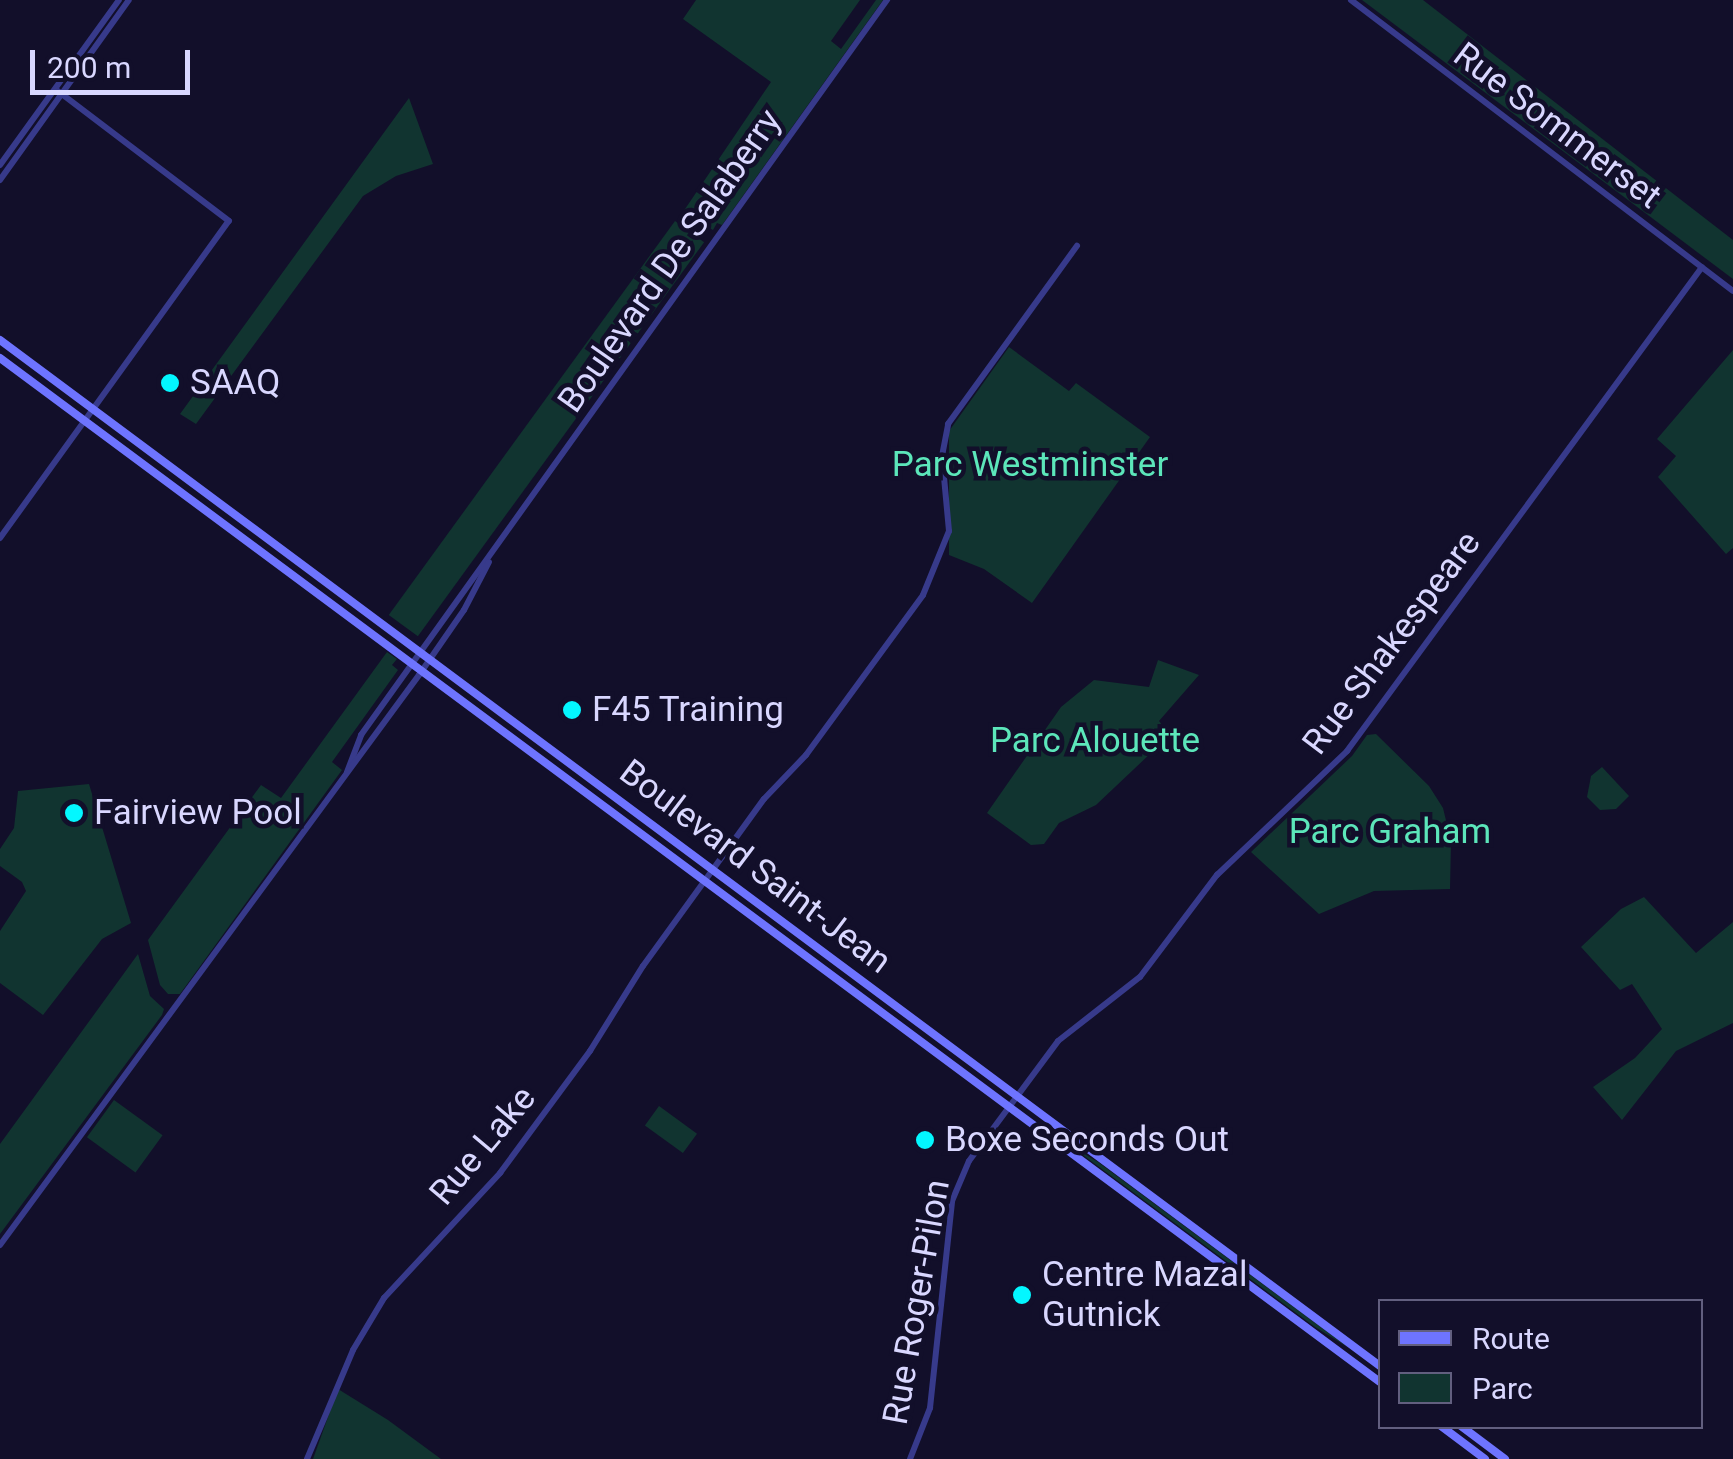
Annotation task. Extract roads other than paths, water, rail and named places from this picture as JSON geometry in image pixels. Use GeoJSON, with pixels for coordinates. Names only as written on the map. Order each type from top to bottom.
{"type":"FeatureCollection","features":[{"type":"Feature","properties":{"kind":"main road","name":"Boulevard Saint-Jean"},"geometry":{"type":"LineString","coordinates":[[2,344],[1378,1365]]}},
{"type":"Feature","properties":{"kind":"main road","name":"Boulevard Saint-Jean"},"geometry":{"type":"LineString","coordinates":[[0,358],[1378,1381]]}},
{"type":"Feature","properties":{"kind":"main road"},"geometry":{"type":"LineString","coordinates":[[573,782],[599,786]]}},
{"type":"Feature","properties":{"kind":"main road"},"geometry":{"type":"LineString","coordinates":[[1445,1429],[1485,1459]]}},
{"type":"Feature","properties":{"kind":"main road"},"geometry":{"type":"LineString","coordinates":[[1465,1429],[1505,1459]]}},
{"type":"Feature","properties":{"kind":"street"},"geometry":{"type":"LineString","coordinates":[[0,180],[118,0]]}},
{"type":"Feature","properties":{"kind":"street"},"geometry":{"type":"LineString","coordinates":[[0,164],[129,0]]}},
{"type":"Feature","properties":{"kind":"street","name":"Boulevard De Salaberry"},"geometry":{"type":"LineString","coordinates":[[348,772],[362,736],[887,0]]}},
{"type":"Feature","properties":{"kind":"street","name":"Rue Sommerset"},"geometry":{"type":"LineString","coordinates":[[1351,0],[1733,291]]}},
{"type":"Feature","properties":{"kind":"street"},"geometry":{"type":"LineString","coordinates":[[0,538],[229,221],[58,91]]}},
{"type":"Feature","properties":{"kind":"street","name":"Rue Lake"},"geometry":{"type":"LineString","coordinates":[[306,1459],[353,1350],[384,1298],[500,1174],[592,1049],[636,976],[764,798],[806,755],[926,589],[949,531],[942,456],[948,424],[1077,246]]}},
{"type":"Feature","properties":{"kind":"street","name":"Rue Shakespeare"},"geometry":{"type":"LineString","coordinates":[[1010,1106],[1058,1041],[1140,977],[1216,875],[1347,751],[1702,267]]}},
{"type":"Feature","properties":{"kind":"street","name":"Boulevard De Salaberry"},"geometry":{"type":"LineString","coordinates":[[0,1245],[423,670],[464,610],[494,552]]}},
{"type":"Feature","properties":{"kind":"street","name":"Rue Roger-Pilon"},"geometry":{"type":"LineString","coordinates":[[910,1459],[930,1408],[952,1196],[966,1166],[1010,1106]]}},
{"type":"Feature","properties":{"kind":"place","name":"SAAQ"},"geometry":{"type":"Point","coordinates":[170,383]}},
{"type":"Feature","properties":{"kind":"place","name":"F45 Training"},"geometry":{"type":"Point","coordinates":[572,710]}},
{"type":"Feature","properties":{"kind":"place","name":"Fairview Pool"},"geometry":{"type":"Point","coordinates":[74,813]}},
{"type":"Feature","properties":{"kind":"place","name":"Boxe Seconds Out"},"geometry":{"type":"Point","coordinates":[925,1140]}},
{"type":"Feature","properties":{"kind":"place","name":"Centre Mazal Gutnick"},"geometry":{"type":"Point","coordinates":[1022,1295]}},
{"type":"Feature","properties":{"kind":"park label","name":"Parc Westminster"},"geometry":{"type":"Point","coordinates":[1030,465]}},
{"type":"Feature","properties":{"kind":"park label","name":"Parc Alouette"},"geometry":{"type":"Point","coordinates":[1095,741]}},
{"type":"Feature","properties":{"kind":"park label","name":"Parc Graham"},"geometry":{"type":"Point","coordinates":[1390,832]}}]}
